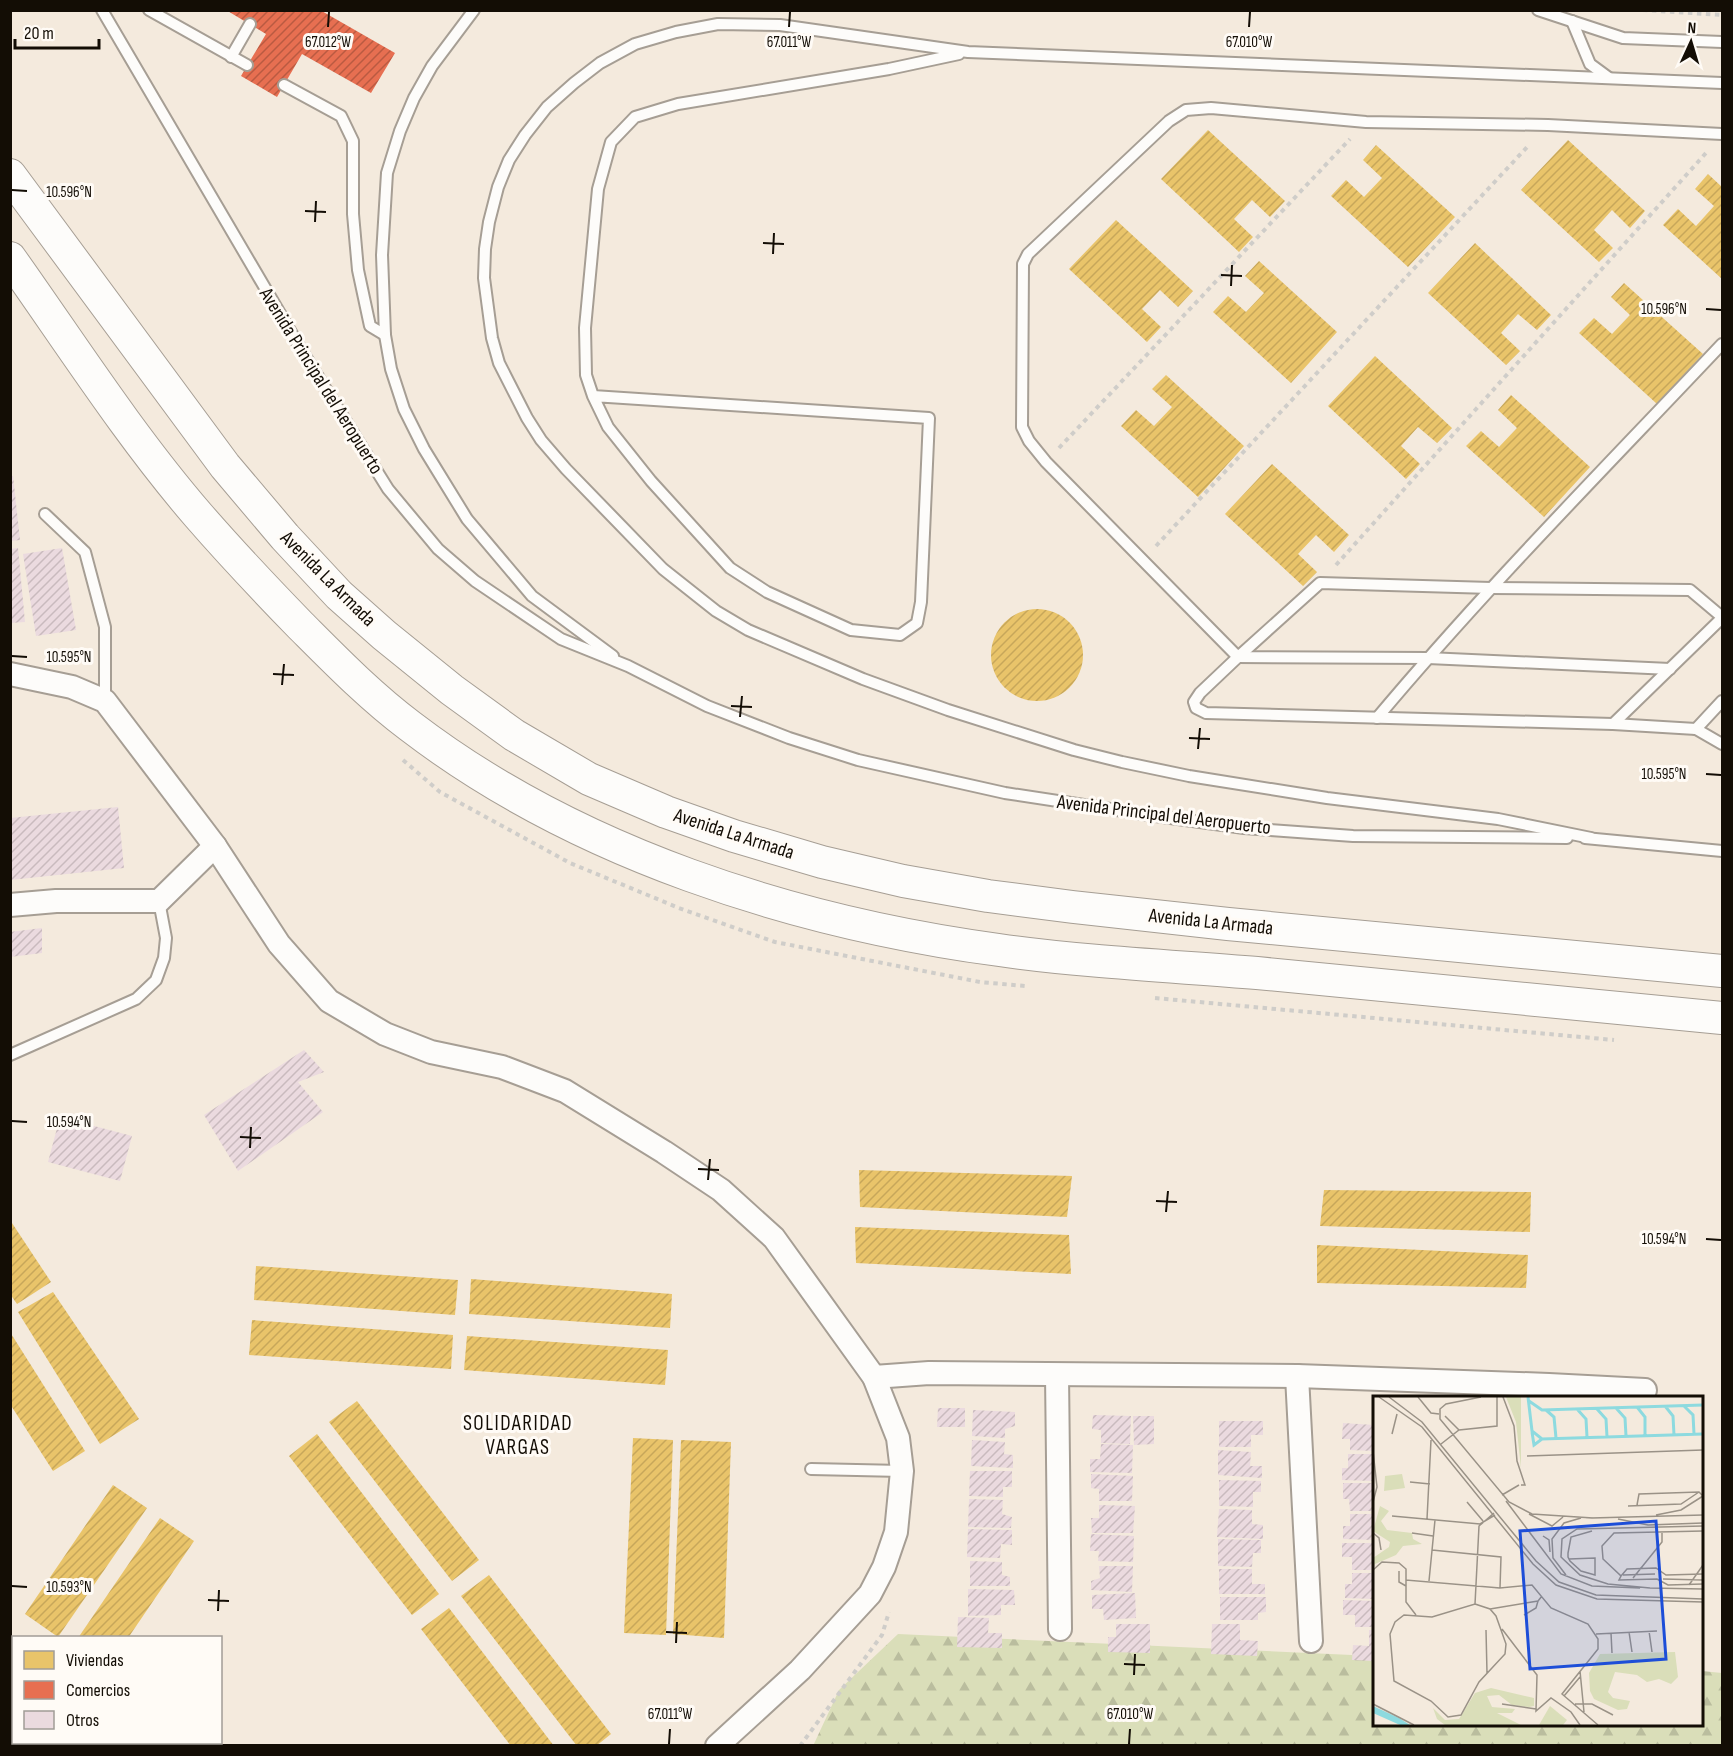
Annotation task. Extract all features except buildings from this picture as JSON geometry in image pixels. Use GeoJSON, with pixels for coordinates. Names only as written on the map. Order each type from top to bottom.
{"type":"FeatureCollection","features":[{"type":"Feature","properties":{"kind":"main road","name":"Avenida La Armada"},"geometry":{"type":"LineString","coordinates":[[10,175],[225,466],[285,537],[339,595],[452,690],[514,735],[589,779],[666,812],[745,840],[822,862],[988,896],[1228,924],[1722,971]]}},
{"type":"Feature","properties":{"kind":"main road"},"geometry":{"type":"LineString","coordinates":[[10,258],[133,432],[196,513],[339,664],[408,725],[475,772],[543,810],[604,840],[688,875],[773,904],[926,939],[1078,959],[1264,974],[1722,1018]]}},
{"type":"Feature","properties":{"kind":"street"},"geometry":{"type":"LineString","coordinates":[[10,674],[72,687],[105,701],[215,846],[279,944],[329,1001],[384,1034],[431,1052],[502,1067],[565,1091],[721,1190],[774,1238],[874,1377],[898,1438],[902,1471],[896,1532],[884,1566],[870,1594],[800,1670],[717,1746]]}},
{"type":"Feature","properties":{"kind":"street"},"geometry":{"type":"LineString","coordinates":[[10,905],[56,901],[159,901],[215,846]]}},
{"type":"Feature","properties":{"kind":"street"},"geometry":{"type":"LineString","coordinates":[[874,1377],[929,1373],[1297,1376],[1549,1391],[1645,1390]]}},
{"type":"Feature","properties":{"kind":"street"},"geometry":{"type":"LineString","coordinates":[[1057,1375],[1060,1629]]}},
{"type":"Feature","properties":{"kind":"street"},"geometry":{"type":"LineString","coordinates":[[1297,1376],[1311,1641]]}},
{"type":"Feature","properties":{"kind":"lane","name":"Avenida Principal del Aeropuerto"},"geometry":{"type":"LineString","coordinates":[[102,10],[302,351],[388,489],[438,549],[475,581],[561,639],[628,666],[707,705],[789,738],[858,760],[1005,793],[1244,828],[1353,836],[1591,838],[1722,851]]}},
{"type":"Feature","properties":{"kind":"lane"},"geometry":{"type":"LineString","coordinates":[[149,10],[248,65]]}},
{"type":"Feature","properties":{"kind":"lane","name":"Avenida Principal del Aeropuerto"},"geometry":{"type":"LineString","coordinates":[[474,10],[432,66],[414,98],[400,131],[387,173],[382,255],[385,335],[391,369],[404,409],[424,449],[467,519],[532,596],[628,666]]}},
{"type":"Feature","properties":{"kind":"lane"},"geometry":{"type":"LineString","coordinates":[[1538,10],[1623,38],[1722,42]]}},
{"type":"Feature","properties":{"kind":"lane"},"geometry":{"type":"LineString","coordinates":[[1572,21],[1590,64],[1610,79]]}},
{"type":"Feature","properties":{"kind":"lane"},"geometry":{"type":"LineString","coordinates":[[231,57],[250,24]]}},
{"type":"Feature","properties":{"kind":"lane"},"geometry":{"type":"LineString","coordinates":[[1591,838],[1498,819],[1327,798],[1189,776],[1122,762],[990,724],[863,679],[748,630],[716,611],[663,569],[541,440],[499,363],[492,338],[484,278],[489,222],[498,188],[509,160],[546,107],[574,82],[600,63],[635,44],[676,32],[718,24],[780,25],[968,52],[1722,83]]}},
{"type":"Feature","properties":{"kind":"lane"},"geometry":{"type":"LineString","coordinates":[[593,396],[929,418],[921,602],[917,623],[900,635],[851,630],[767,592],[730,568],[651,481],[608,427],[593,396],[586,375],[585,328],[598,189],[611,142],[635,117],[678,104],[878,71],[968,52]]}},
{"type":"Feature","properties":{"kind":"lane"},"geometry":{"type":"LineString","coordinates":[[284,85],[340,117],[353,141],[353,214],[358,270],[370,326],[385,335]]}},
{"type":"Feature","properties":{"kind":"lane"},"geometry":{"type":"LineString","coordinates":[[1670,669],[1428,658],[1238,657],[1046,462],[1029,441],[1022,428],[1023,264],[1028,254],[1169,121],[1186,110],[1211,108],[1366,122],[1548,125],[1722,135]]}},
{"type":"Feature","properties":{"kind":"lane"},"geometry":{"type":"LineString","coordinates":[[1377,718],[1491,588],[1722,344]]}},
{"type":"Feature","properties":{"kind":"lane"},"geometry":{"type":"LineString","coordinates":[[45,514],[85,552],[105,627],[105,701]]}},
{"type":"Feature","properties":{"kind":"lane"},"geometry":{"type":"LineString","coordinates":[[1613,724],[1722,617],[1690,590],[1320,583],[1238,657],[1200,693],[1194,702],[1196,708],[1206,713],[1613,724],[1696,729],[1722,744]]}},
{"type":"Feature","properties":{"kind":"lane"},"geometry":{"type":"LineString","coordinates":[[1696,729],[1722,701]]}},
{"type":"Feature","properties":{"kind":"lane"},"geometry":{"type":"LineString","coordinates":[[10,1055],[136,999],[156,980],[164,958],[166,938],[159,901]]}},
{"type":"Feature","properties":{"kind":"lane"},"geometry":{"type":"LineString","coordinates":[[811,1469],[902,1471]]}},
{"type":"Feature","properties":{"kind":"path"},"geometry":{"type":"LineString","coordinates":[[1642,10],[1722,15]]}},
{"type":"Feature","properties":{"kind":"path"},"geometry":{"type":"LineString","coordinates":[[1046,462],[1366,122]]}},
{"type":"Feature","properties":{"kind":"path"},"geometry":{"type":"LineString","coordinates":[[1143,559],[1548,125]]}},
{"type":"Feature","properties":{"kind":"path"},"geometry":{"type":"LineString","coordinates":[[1320,583],[1722,135]]}},
{"type":"Feature","properties":{"kind":"path"},"geometry":{"type":"LineString","coordinates":[[800,1746],[839,1690],[882,1635],[892,1605]]}},
{"type":"Feature","properties":{"kind":"green space"},"geometry":{"type":"Polygon","coordinates":[[[898,1634],[1373,1656],[1373,1726],[1703,1726],[1703,1671],[1722,1673],[1722,1745],[813,1746],[839,1690],[898,1634]]]}},
{"type":"Feature","properties":{"kind":"district","name":"SOLIDARIDAD VARGAS"},"geometry":{"type":"Point","coordinates":[518,1435]}}]}
